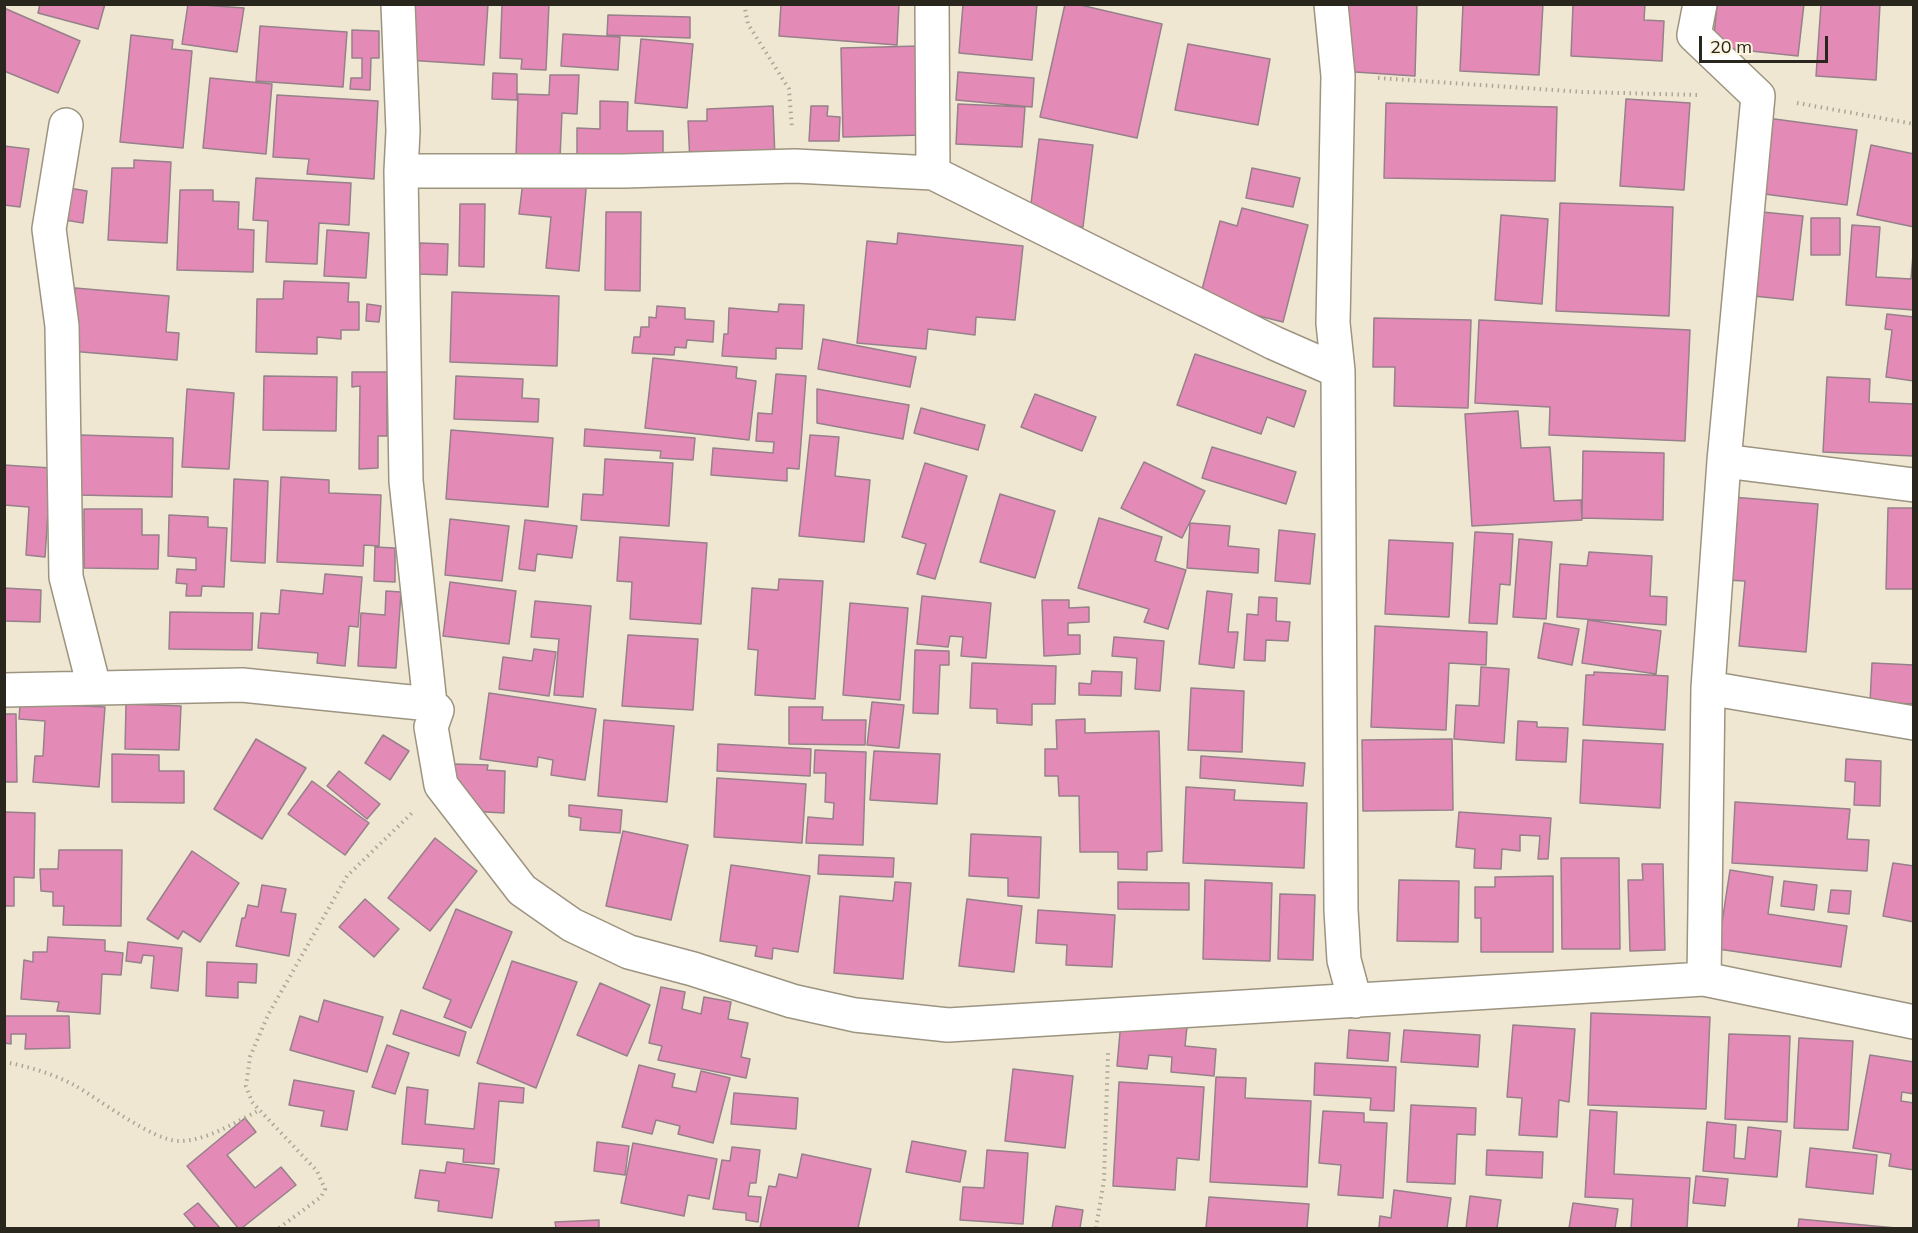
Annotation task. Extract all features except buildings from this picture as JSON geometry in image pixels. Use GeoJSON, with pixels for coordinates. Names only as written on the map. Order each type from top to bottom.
{"type":"FeatureCollection","features":[{"type":"Feature","properties":{"kind":"street"},"geometry":{"type":"LineString","coordinates":[[398,4],[403,131],[401,171],[406,481],[430,704]]}},
{"type":"Feature","properties":{"kind":"street"},"geometry":{"type":"LineString","coordinates":[[932,4],[933,174]]}},
{"type":"Feature","properties":{"kind":"street"},"geometry":{"type":"LineString","coordinates":[[1331,4],[1338,76],[1333,323],[1338,371],[1341,910],[1344,960],[1355,1001]]}},
{"type":"Feature","properties":{"kind":"street"},"geometry":{"type":"LineString","coordinates":[[1700,4],[1694,35],[1758,96],[1724,461],[1708,688],[1704,979]]}},
{"type":"Feature","properties":{"kind":"street"},"geometry":{"type":"LineString","coordinates":[[66,125],[49,229],[62,326],[66,577],[94,687]]}},
{"type":"Feature","properties":{"kind":"street"},"geometry":{"type":"LineString","coordinates":[[401,171],[624,171],[795,165],[933,174],[1274,343],[1338,371]]}},
{"type":"Feature","properties":{"kind":"street"},"geometry":{"type":"LineString","coordinates":[[1724,461],[1914,485]]}},
{"type":"Feature","properties":{"kind":"street"},"geometry":{"type":"LineString","coordinates":[[4,690],[242,685],[430,704],[437,710],[431,727],[441,785],[522,890],[572,925],[629,952],[792,1001],[855,1015],[948,1024],[1704,979],[1914,1022]]}},
{"type":"Feature","properties":{"kind":"street"},"geometry":{"type":"LineString","coordinates":[[1708,688],[1914,723]]}},
{"type":"Feature","properties":{"kind":"path"},"geometry":{"type":"LineString","coordinates":[[744,4],[748,24],[789,89],[795,165]]}},
{"type":"Feature","properties":{"kind":"path"},"geometry":{"type":"LineString","coordinates":[[1338,76],[1583,92],[1758,96],[1914,124]]}},
{"type":"Feature","properties":{"kind":"path"},"geometry":{"type":"LineString","coordinates":[[279,1228],[321,1197],[325,1189],[317,1171],[252,1102],[246,1086],[250,1057],[268,1015],[347,876],[441,785]]}},
{"type":"Feature","properties":{"kind":"path"},"geometry":{"type":"LineString","coordinates":[[1096,1228],[1104,1180],[1110,1013]]}},
{"type":"Feature","properties":{"kind":"path"},"geometry":{"type":"LineString","coordinates":[[4,1062],[24,1066],[71,1084],[153,1133],[178,1141],[208,1136],[260,1110]]}}]}
